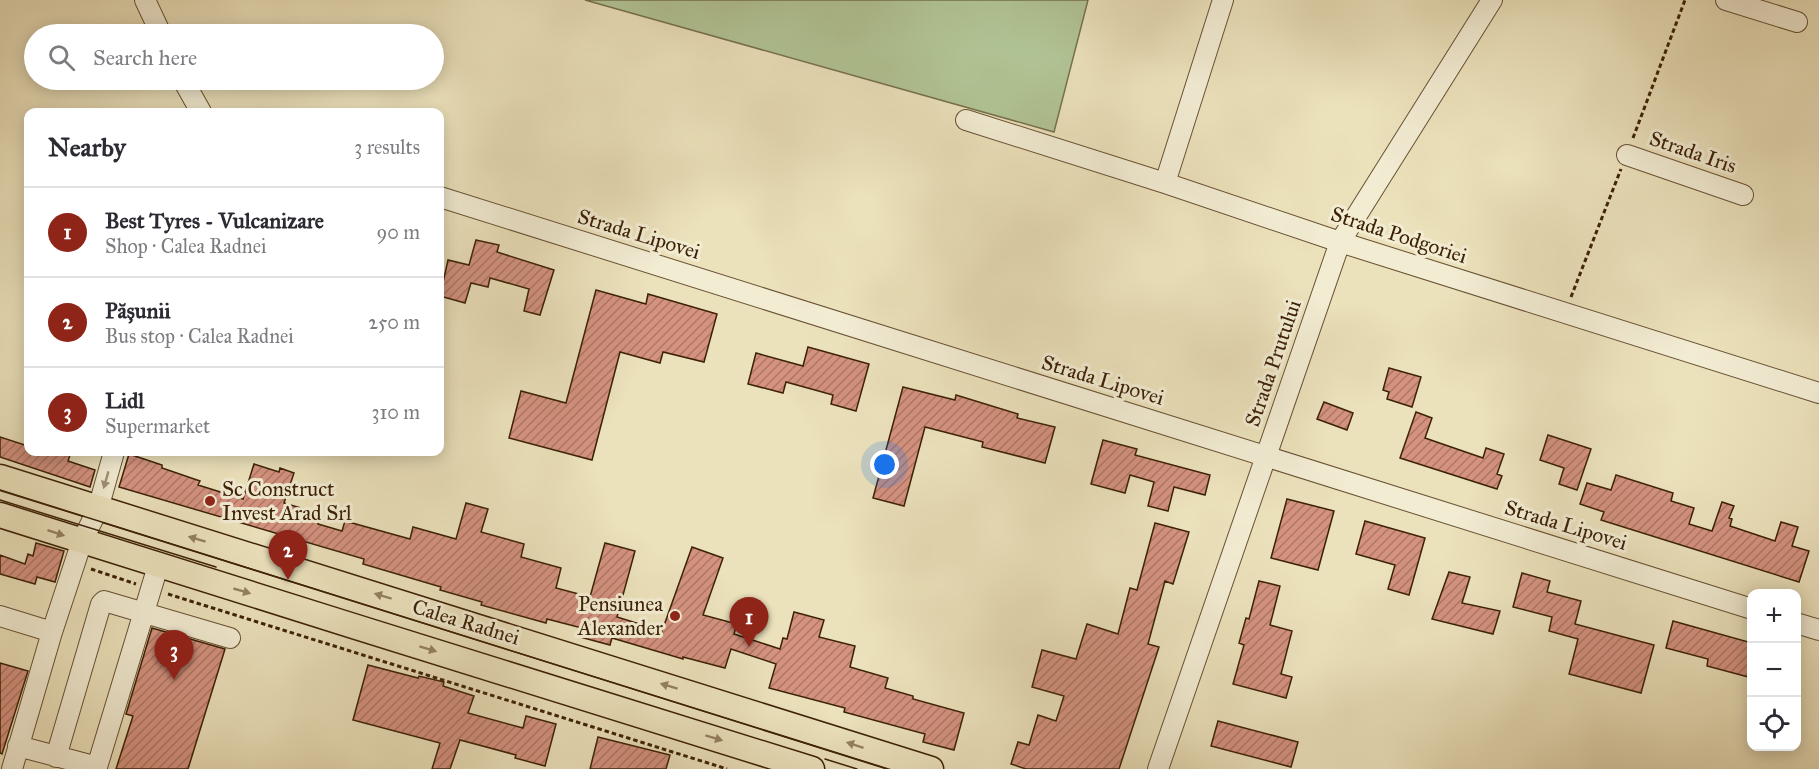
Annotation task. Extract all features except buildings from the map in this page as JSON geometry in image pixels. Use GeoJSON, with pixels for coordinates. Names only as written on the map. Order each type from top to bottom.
{"type":"FeatureCollection","features":[{"type":"Feature","properties":{"kind":"main road","name":"Calea Radnei"},"geometry":{"type":"LineString","coordinates":[[0,477],[931,769]]}},
{"type":"Feature","properties":{"kind":"main road","name":"Calea Radnei"},"geometry":{"type":"LineString","coordinates":[[0,515],[80,549],[155,577],[261,596],[812,769]]}},
{"type":"Feature","properties":{"kind":"street"},"geometry":{"type":"LineString","coordinates":[[145,0],[156,24]]}},
{"type":"Feature","properties":{"kind":"street"},"geometry":{"type":"LineString","coordinates":[[1165,183],[1223,0]]}},
{"type":"Feature","properties":{"kind":"street","name":"Strada Prutului"},"geometry":{"type":"LineString","coordinates":[[1158,769],[1340,242],[1492,0]]}},
{"type":"Feature","properties":{"kind":"street"},"geometry":{"type":"LineString","coordinates":[[1726,0],[1797,22]]}},
{"type":"Feature","properties":{"kind":"street"},"geometry":{"type":"LineString","coordinates":[[189,90],[199,108]]}},
{"type":"Feature","properties":{"kind":"street","name":"Strada Podgoriei"},"geometry":{"type":"LineString","coordinates":[[966,120],[1165,183],[1340,242],[1819,393]]}},
{"type":"Feature","properties":{"kind":"street","name":"Strada Iris"},"geometry":{"type":"LineString","coordinates":[[1627,155],[1743,195]]}},
{"type":"Feature","properties":{"kind":"street","name":"Strada Lipovei"},"geometry":{"type":"LineString","coordinates":[[444,198],[1747,607]]}},
{"type":"Feature","properties":{"kind":"street"},"geometry":{"type":"LineString","coordinates":[[12,769],[52,632],[80,549],[98,509],[113,456]]}},
{"type":"Feature","properties":{"kind":"street"},"geometry":{"type":"LineString","coordinates":[[18,746],[97,767],[155,577]]}},
{"type":"Feature","properties":{"kind":"street"},"geometry":{"type":"LineString","coordinates":[[56,757],[101,604],[108,601],[230,638]]}},
{"type":"Feature","properties":{"kind":"street"},"geometry":{"type":"LineString","coordinates":[[0,616],[52,632]]}},
{"type":"Feature","properties":{"kind":"street"},"geometry":{"type":"LineString","coordinates":[[1801,624],[1819,630]]}},
{"type":"Feature","properties":{"kind":"path"},"geometry":{"type":"LineString","coordinates":[[80,549],[86,567],[155,577],[727,769]]}},
{"type":"Feature","properties":{"kind":"green space"},"geometry":{"type":"Polygon","coordinates":[[[585,0],[1088,0],[1054,132],[585,0]]]}},
{"type":"Feature","properties":{"kind":"tram line"},"geometry":{"type":"LineString","coordinates":[[0,490],[887,769]]}},
{"type":"Feature","properties":{"kind":"tram line"},"geometry":{"type":"LineString","coordinates":[[0,500],[216,567]]}},
{"type":"Feature","properties":{"kind":"tram line"},"geometry":{"type":"LineString","coordinates":[[825,759],[857,769]]}},
{"type":"Feature","properties":{"kind":"place","name":"Sc Construct Invest Arad Srl"},"geometry":{"type":"Point","coordinates":[210,501]}},
{"type":"Feature","properties":{"kind":"place","name":"Pășunii"},"geometry":{"type":"Point","coordinates":[288,580]}},
{"type":"Feature","properties":{"kind":"place","name":"Pensiunea Alexander"},"geometry":{"type":"Point","coordinates":[675,616]}},
{"type":"Feature","properties":{"kind":"place","name":"Best Tyres - Vulcanizare"},"geometry":{"type":"Point","coordinates":[749,647]}},
{"type":"Feature","properties":{"kind":"place","name":"Lidl"},"geometry":{"type":"Point","coordinates":[174,680]}}]}
